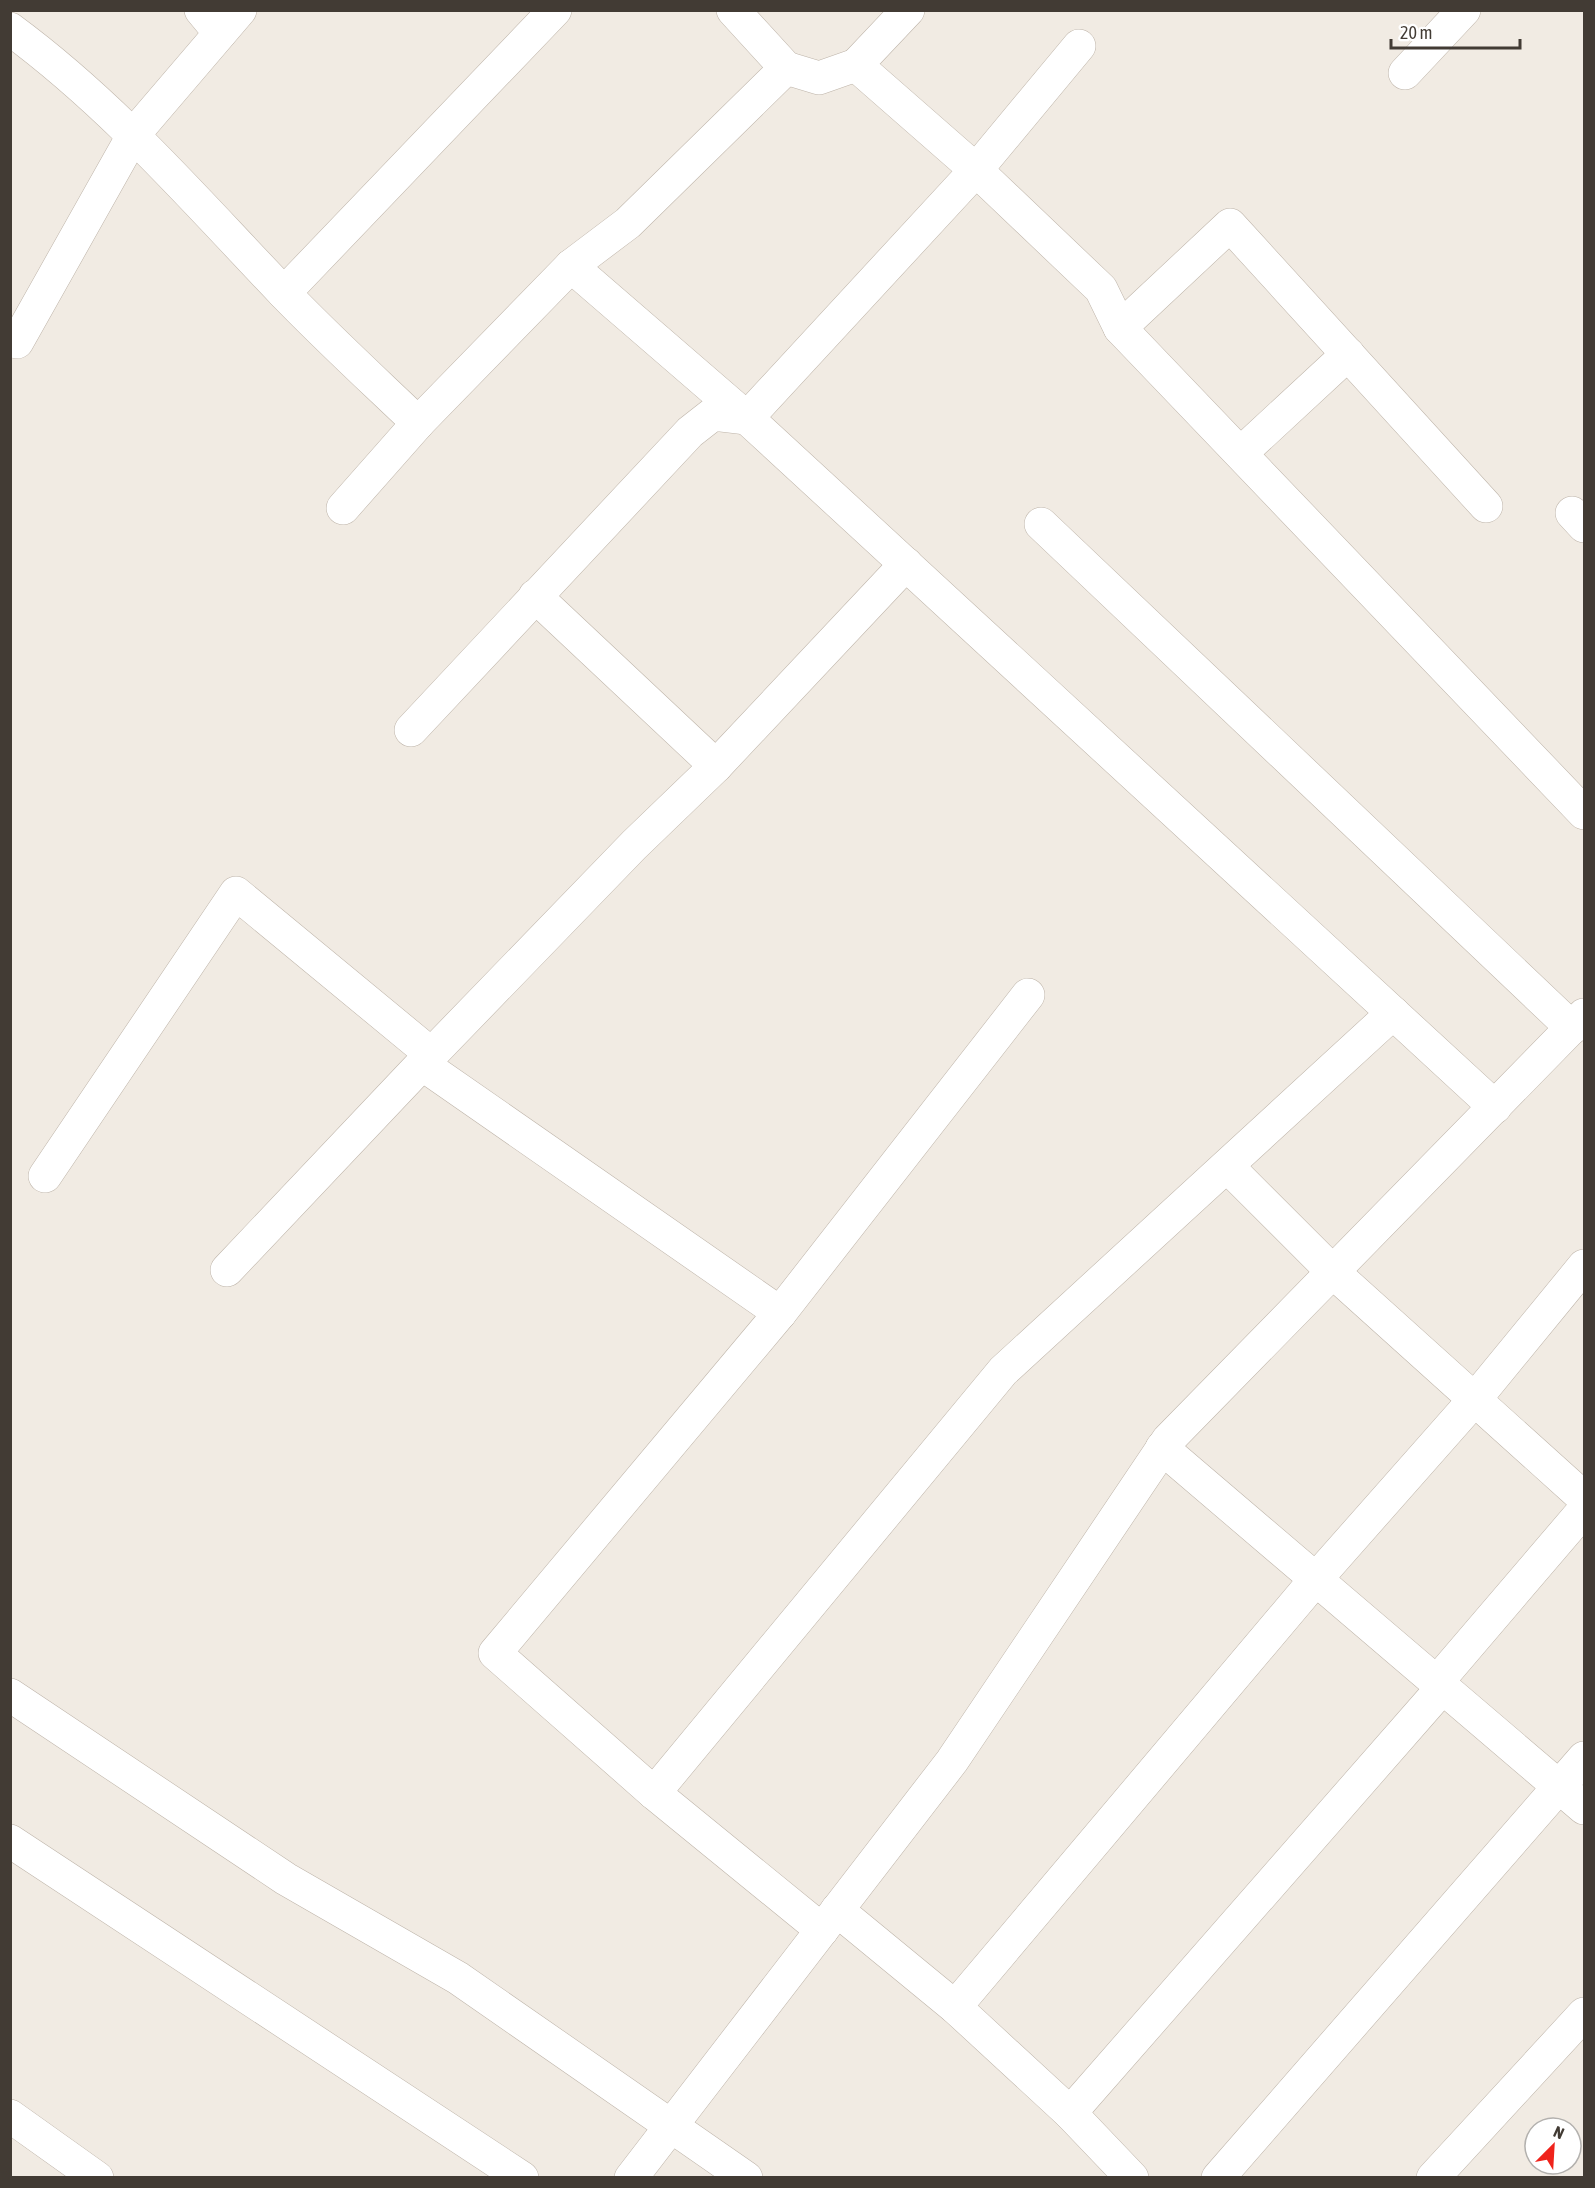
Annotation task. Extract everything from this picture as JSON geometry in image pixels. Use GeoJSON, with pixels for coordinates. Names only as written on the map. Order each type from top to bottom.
{"type":"FeatureCollection","features":[{"type":"Feature","properties":{"kind":"street"},"geometry":{"type":"LineString","coordinates":[[284,293],[555,10]]}},
{"type":"Feature","properties":{"kind":"street"},"geometry":{"type":"LineString","coordinates":[[733,10],[786,68],[819,78],[856,65],[908,10]]}},
{"type":"Feature","properties":{"kind":"street"},"geometry":{"type":"LineString","coordinates":[[1405,72],[1464,10]]}},
{"type":"Feature","properties":{"kind":"street"},"geometry":{"type":"LineString","coordinates":[[16,342],[134,134],[220,18]]}},
{"type":"Feature","properties":{"kind":"street"},"geometry":{"type":"LineString","coordinates":[[10,29],[58,64],[134,134],[284,293],[418,423]]}},
{"type":"Feature","properties":{"kind":"street"},"geometry":{"type":"LineString","coordinates":[[747,418],[976,170],[1079,46]]}},
{"type":"Feature","properties":{"kind":"street"},"geometry":{"type":"LineString","coordinates":[[856,65],[976,170],[1101,289],[1120,328],[1584,813]]}},
{"type":"Feature","properties":{"kind":"street"},"geometry":{"type":"LineString","coordinates":[[343,508],[418,423],[571,266],[628,223],[786,68]]}},
{"type":"Feature","properties":{"kind":"street"},"geometry":{"type":"LineString","coordinates":[[1120,328],[1230,225],[1486,506]]}},
{"type":"Feature","properties":{"kind":"street"},"geometry":{"type":"LineString","coordinates":[[571,266],[747,418],[1495,1107]]}},
{"type":"Feature","properties":{"kind":"street"},"geometry":{"type":"LineString","coordinates":[[1241,453],[1348,354]]}},
{"type":"Feature","properties":{"kind":"street"},"geometry":{"type":"LineString","coordinates":[[411,730],[690,432],[713,414],[747,418]]}},
{"type":"Feature","properties":{"kind":"street"},"geometry":{"type":"LineString","coordinates":[[631,2178],[670,2124],[952,1761],[1161,1448],[1578,1021],[1041,524]]}},
{"type":"Feature","properties":{"kind":"street"},"geometry":{"type":"LineString","coordinates":[[227,1270],[634,845],[716,766],[906,564]]}},
{"type":"Feature","properties":{"kind":"street"},"geometry":{"type":"LineString","coordinates":[[535,596],[716,766]]}},
{"type":"Feature","properties":{"kind":"street"},"geometry":{"type":"LineString","coordinates":[[45,1176],[236,893],[427,1059],[780,1313]]}},
{"type":"Feature","properties":{"kind":"street"},"geometry":{"type":"LineString","coordinates":[[1028,995],[780,1313],[495,1653],[654,1793],[955,2007],[1070,2114],[1132,2178]]}},
{"type":"Feature","properties":{"kind":"street"},"geometry":{"type":"LineString","coordinates":[[654,1793],[1004,1371],[1394,1013]]}},
{"type":"Feature","properties":{"kind":"street"},"geometry":{"type":"LineString","coordinates":[[1227,1166],[1333,1272],[1584,1498]]}},
{"type":"Feature","properties":{"kind":"street"},"geometry":{"type":"LineString","coordinates":[[955,2007],[1316,1579],[1475,1399],[1584,1266]]}},
{"type":"Feature","properties":{"kind":"street"},"geometry":{"type":"LineString","coordinates":[[1161,1448],[1572,1797]]}},
{"type":"Feature","properties":{"kind":"street"},"geometry":{"type":"LineString","coordinates":[[1070,2114],[1440,1684],[1584,1510]]}},
{"type":"Feature","properties":{"kind":"street"},"geometry":{"type":"LineString","coordinates":[[10,1695],[286,1879],[458,1978],[747,2178]]}},
{"type":"Feature","properties":{"kind":"street"},"geometry":{"type":"LineString","coordinates":[[1218,2178],[1572,1797],[1584,1758]]}},
{"type":"Feature","properties":{"kind":"street"},"geometry":{"type":"LineString","coordinates":[[10,1841],[522,2178]]}},
{"type":"Feature","properties":{"kind":"street"},"geometry":{"type":"LineString","coordinates":[[1433,2178],[1584,2014]]}},
{"type":"Feature","properties":{"kind":"street"},"geometry":{"type":"LineString","coordinates":[[10,2116],[97,2178]]}}]}
